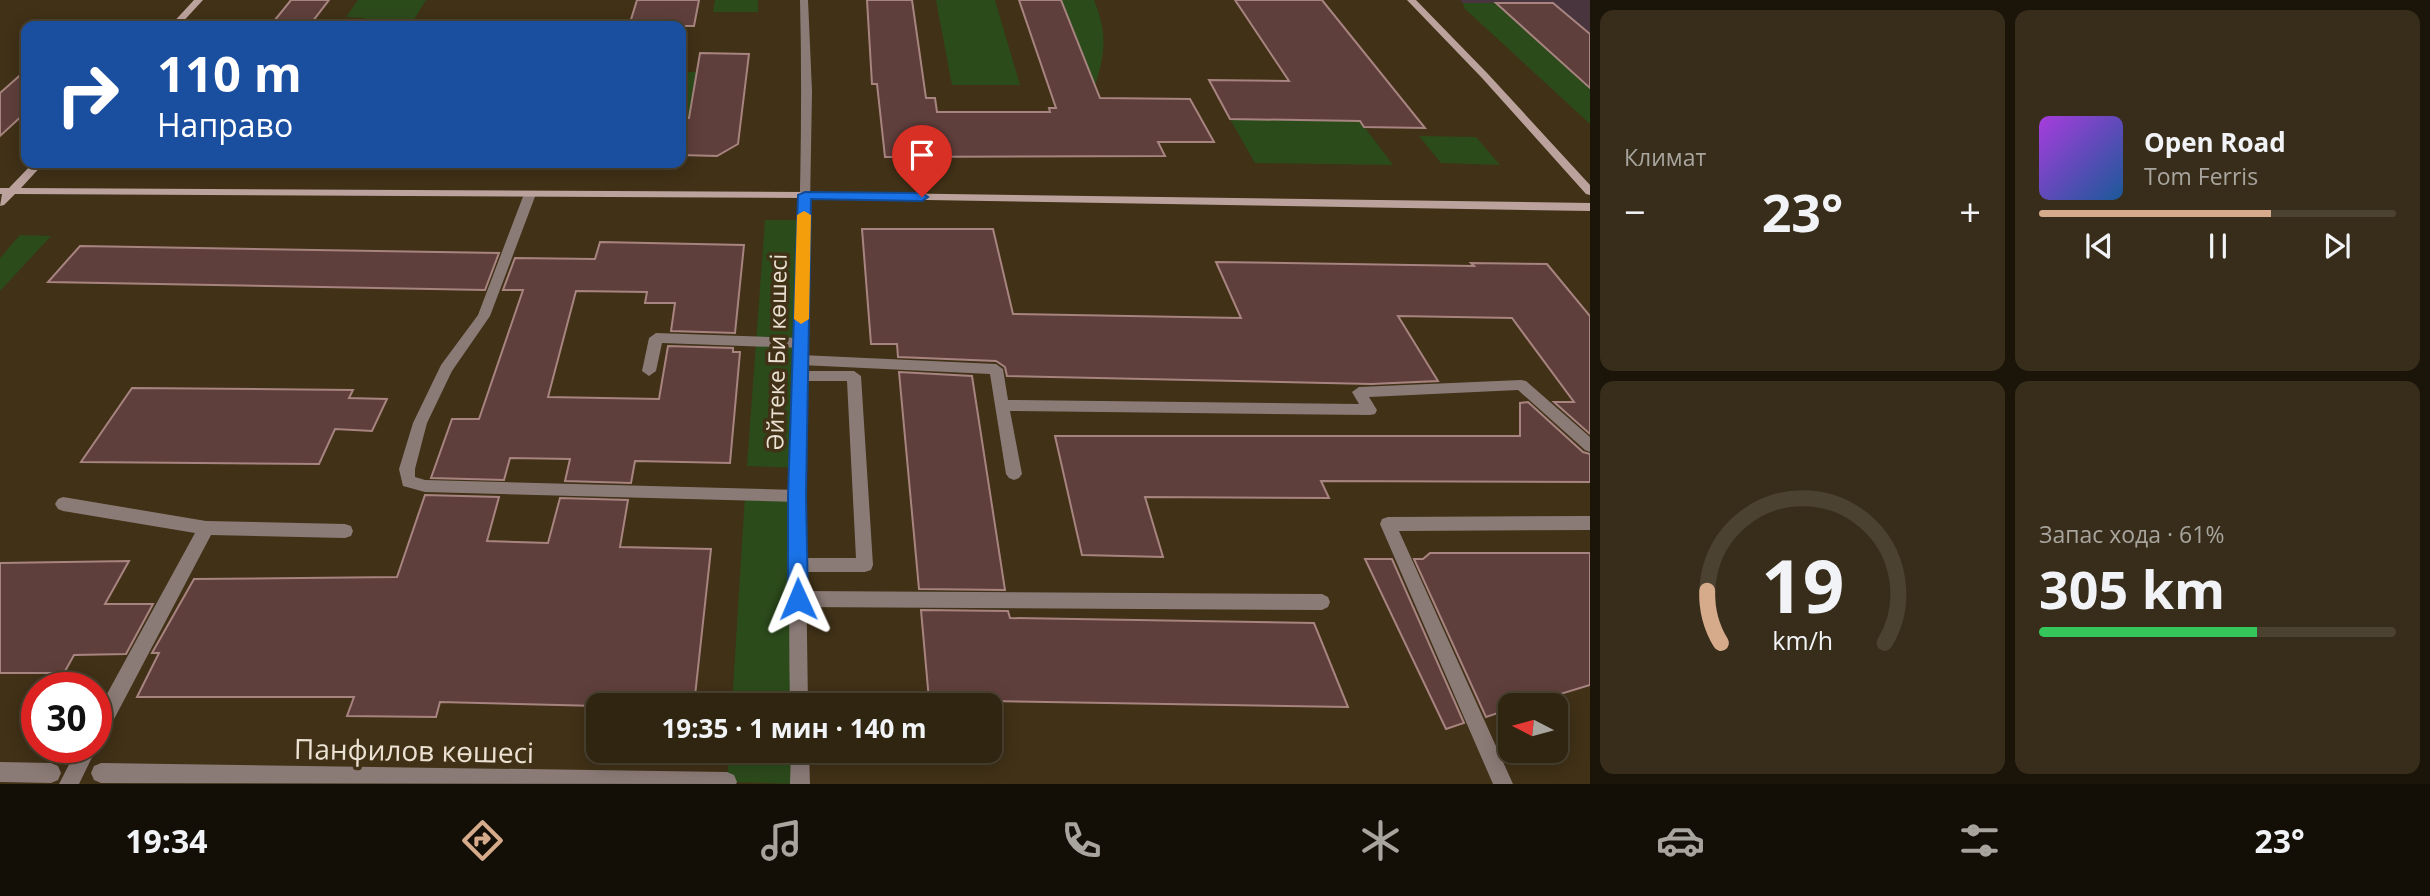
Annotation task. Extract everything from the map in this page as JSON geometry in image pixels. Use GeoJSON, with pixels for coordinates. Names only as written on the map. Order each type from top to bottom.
{"type":"FeatureCollection","features":[{"type":"Feature","properties":{"kind":"main road"},"geometry":{"type":"LineString","coordinates":[[179,21],[200,0]]}},
{"type":"Feature","properties":{"kind":"main road"},"geometry":{"type":"LineString","coordinates":[[1411,0],[1485,76],[1590,192]]}},
{"type":"Feature","properties":{"kind":"main road"},"geometry":{"type":"LineString","coordinates":[[0,203],[6,191],[33,168]]}},
{"type":"Feature","properties":{"kind":"main road"},"geometry":{"type":"LineString","coordinates":[[6,191],[805,195],[1590,207]]}},
{"type":"Feature","properties":{"kind":"street","name":"Әйтеке Би көшесі"},"geometry":{"type":"LineString","coordinates":[[799,693],[797,496],[807,91],[804,0]]}},
{"type":"Feature","properties":{"kind":"street"},"geometry":{"type":"LineString","coordinates":[[530,194],[484,316],[446,369],[420,423],[407,469],[408,481],[425,486],[797,496]]}},
{"type":"Feature","properties":{"kind":"street"},"geometry":{"type":"LineString","coordinates":[[649,371],[656,338],[801,343]]}},
{"type":"Feature","properties":{"kind":"street"},"geometry":{"type":"LineString","coordinates":[[801,368],[996,369],[1014,474]]}},
{"type":"Feature","properties":{"kind":"street"},"geometry":{"type":"LineString","coordinates":[[798,565],[866,565],[855,376],[801,368]]}},
{"type":"Feature","properties":{"kind":"street"},"geometry":{"type":"LineString","coordinates":[[1002,405],[1370,410],[1359,392],[1521,385],[1590,446]]}},
{"type":"Feature","properties":{"kind":"street"},"geometry":{"type":"LineString","coordinates":[[63,504],[206,528],[345,531]]}},
{"type":"Feature","properties":{"kind":"street"},"geometry":{"type":"LineString","coordinates":[[1503,784],[1388,524],[1590,523]]}},
{"type":"Feature","properties":{"kind":"street"},"geometry":{"type":"LineString","coordinates":[[112,703],[206,528]]}},
{"type":"Feature","properties":{"kind":"street"},"geometry":{"type":"LineString","coordinates":[[798,599],[1321,602]]}},
{"type":"Feature","properties":{"kind":"street"},"geometry":{"type":"LineString","coordinates":[[69,784],[80,763]]}},
{"type":"Feature","properties":{"kind":"street"},"geometry":{"type":"LineString","coordinates":[[800,763],[800,784]]}},
{"type":"Feature","properties":{"kind":"street"},"geometry":{"type":"LineString","coordinates":[[0,772],[51,773]]}},
{"type":"Feature","properties":{"kind":"street","name":"Панфилов көшесі"},"geometry":{"type":"LineString","coordinates":[[101,773],[727,782]]}},
{"type":"Feature","properties":{"kind":"shaded area"},"geometry":{"type":"Polygon","coordinates":[[[1460,0],[1590,0],[1590,88],[1496,3],[1463,3],[1460,0]]]}},
{"type":"Feature","properties":{"kind":"green space"},"geometry":{"type":"Polygon","coordinates":[[[358,0],[426,0],[413,21],[363,21],[365,18],[346,17],[358,0]]]}},
{"type":"Feature","properties":{"kind":"green space"},"geometry":{"type":"Polygon","coordinates":[[[715,0],[758,0],[758,12],[713,12],[715,0]]]}},
{"type":"Feature","properties":{"kind":"green space"},"geometry":{"type":"Polygon","coordinates":[[[936,0],[995,0],[1020,85],[952,85],[936,0]]]}},
{"type":"Feature","properties":{"kind":"green space"},"geometry":{"type":"Polygon","coordinates":[[[1061,0],[1094,0],[1104,42],[1095,85],[1061,0]]]}},
{"type":"Feature","properties":{"kind":"green space"},"geometry":{"type":"Polygon","coordinates":[[[1463,3],[1496,3],[1590,88],[1590,124],[1464,8],[1463,3]]]}},
{"type":"Feature","properties":{"kind":"green space"},"geometry":{"type":"Polygon","coordinates":[[[686,72],[697,72],[689,118],[686,118],[686,72]]]}},
{"type":"Feature","properties":{"kind":"green space"},"geometry":{"type":"Polygon","coordinates":[[[1230,119],[1360,121],[1393,165],[1255,163],[1230,119]]]}},
{"type":"Feature","properties":{"kind":"green space"},"geometry":{"type":"Polygon","coordinates":[[[1419,136],[1476,137],[1500,165],[1441,163],[1419,136]]]}},
{"type":"Feature","properties":{"kind":"green space"},"geometry":{"type":"Polygon","coordinates":[[[765,220],[804,220],[798,468],[747,466],[765,220]]]}},
{"type":"Feature","properties":{"kind":"green space"},"geometry":{"type":"Polygon","coordinates":[[[20,235],[51,236],[0,291],[0,258],[20,235]]]}},
{"type":"Feature","properties":{"kind":"green space"},"geometry":{"type":"Polygon","coordinates":[[[745,496],[797,496],[799,693],[733,693],[745,496]]]}},
{"type":"Feature","properties":{"kind":"green space"},"geometry":{"type":"Polygon","coordinates":[[[728,763],[800,763],[800,784],[727,782],[728,763]]]}},
{"type":"Feature","properties":{"kind":"building"},"geometry":{"type":"Polygon","coordinates":[[[291,0],[329,0],[313,21],[274,21],[291,0]]]}},
{"type":"Feature","properties":{"kind":"building"},"geometry":{"type":"Polygon","coordinates":[[[637,0],[699,0],[694,26],[686,26],[686,21],[631,21],[637,0]]]}},
{"type":"Feature","properties":{"kind":"building"},"geometry":{"type":"Polygon","coordinates":[[[867,0],[912,0],[926,98],[935,98],[937,112],[1050,112],[1049,108],[1056,108],[1019,0],[1061,0],[1100,98],[1190,99],[1214,142],[1158,142],[1165,156],[885,157],[877,84],[872,84],[867,0]]]}},
{"type":"Feature","properties":{"kind":"building"},"geometry":{"type":"Polygon","coordinates":[[[1235,0],[1322,0],[1425,128],[1364,127],[1360,121],[1230,119],[1209,80],[1289,81],[1235,0]]]}},
{"type":"Feature","properties":{"kind":"building"},"geometry":{"type":"Polygon","coordinates":[[[1496,3],[1553,3],[1590,34],[1590,88],[1496,3]]]}},
{"type":"Feature","properties":{"kind":"building"},"geometry":{"type":"Polygon","coordinates":[[[700,53],[749,54],[738,144],[717,156],[686,155],[686,118],[689,118],[700,53]]]}},
{"type":"Feature","properties":{"kind":"building"},"geometry":{"type":"Polygon","coordinates":[[[21,74],[21,117],[0,136],[0,93],[21,74]]]}},
{"type":"Feature","properties":{"kind":"building"},"geometry":{"type":"Polygon","coordinates":[[[862,229],[993,229],[1013,314],[1241,318],[1216,262],[1474,266],[1471,263],[1547,264],[1590,316],[1590,434],[1554,402],[1574,402],[1512,318],[1398,316],[1438,381],[1371,384],[1007,376],[1005,367],[996,361],[898,357],[897,344],[871,344],[862,229]]]}},
{"type":"Feature","properties":{"kind":"building"},"geometry":{"type":"Polygon","coordinates":[[[600,242],[744,245],[735,333],[671,331],[675,303],[645,303],[647,292],[576,291],[548,397],[659,399],[668,346],[733,348],[733,352],[740,352],[730,463],[635,461],[631,483],[565,481],[570,459],[510,458],[504,480],[431,478],[452,419],[479,419],[523,290],[503,290],[515,258],[595,259],[600,242]]]}},
{"type":"Feature","properties":{"kind":"building"},"geometry":{"type":"Polygon","coordinates":[[[80,246],[499,253],[485,290],[48,282],[80,246]]]}},
{"type":"Feature","properties":{"kind":"building"},"geometry":{"type":"Polygon","coordinates":[[[899,372],[972,376],[1005,590],[919,589],[899,372]]]}},
{"type":"Feature","properties":{"kind":"building"},"geometry":{"type":"Polygon","coordinates":[[[132,388],[353,390],[349,398],[387,399],[372,431],[335,429],[319,464],[81,462],[132,388]]]}},
{"type":"Feature","properties":{"kind":"building"},"geometry":{"type":"Polygon","coordinates":[[[1528,402],[1583,452],[1590,454],[1590,482],[1321,481],[1329,498],[1145,497],[1163,557],[1082,555],[1055,436],[1520,436],[1520,403],[1528,402]]]}},
{"type":"Feature","properties":{"kind":"building"},"geometry":{"type":"Polygon","coordinates":[[[425,495],[499,497],[487,541],[548,543],[560,498],[628,500],[620,547],[711,549],[695,693],[586,693],[586,706],[440,702],[436,717],[347,716],[354,697],[137,697],[159,653],[152,653],[194,579],[397,577],[425,495]]]}},
{"type":"Feature","properties":{"kind":"building"},"geometry":{"type":"Polygon","coordinates":[[[1430,553],[1590,553],[1590,685],[1564,693],[1498,693],[1498,713],[1486,717],[1414,559],[1423,559],[1430,553]]]}},
{"type":"Feature","properties":{"kind":"building"},"geometry":{"type":"Polygon","coordinates":[[[1365,559],[1392,559],[1464,723],[1446,729],[1365,559]]]}},
{"type":"Feature","properties":{"kind":"building"},"geometry":{"type":"Polygon","coordinates":[[[129,561],[105,604],[153,604],[126,654],[74,655],[65,672],[0,673],[0,563],[129,561]]]}},
{"type":"Feature","properties":{"kind":"building"},"geometry":{"type":"Polygon","coordinates":[[[921,610],[1008,611],[1010,618],[1314,623],[1348,707],[1002,701],[1002,693],[928,693],[921,610]]]}},
{"type":"Feature","properties":{"kind":"slow traffic"},"geometry":{"type":"LineString","coordinates":[[801,319],[804,215]]}},
{"type":"Feature","properties":{"kind":"route"},"geometry":{"type":"LineString","coordinates":[[798,599],[797,496],[805,195],[922,197]]}}]}
